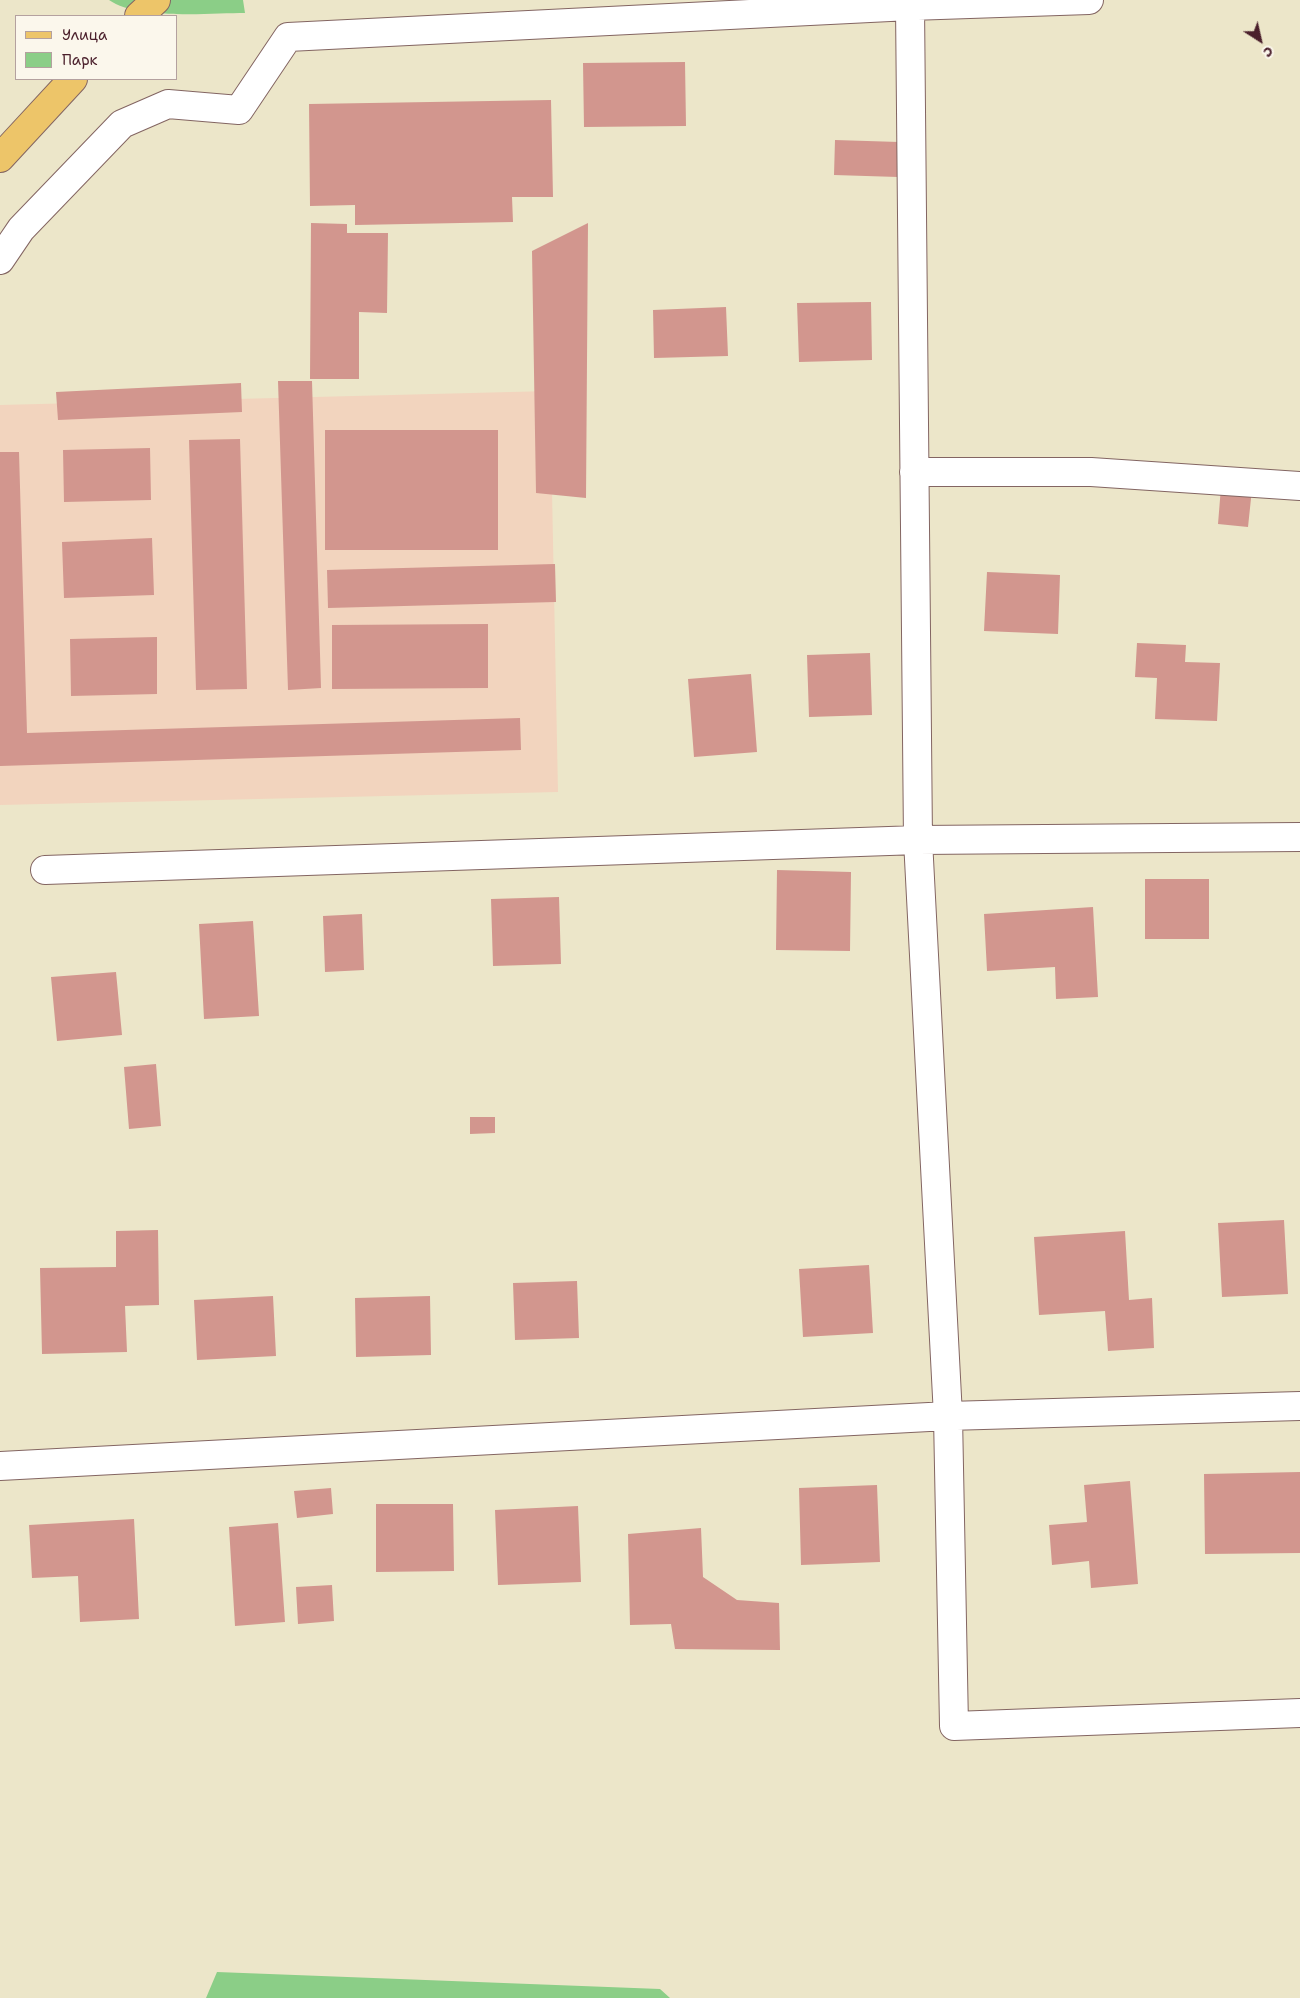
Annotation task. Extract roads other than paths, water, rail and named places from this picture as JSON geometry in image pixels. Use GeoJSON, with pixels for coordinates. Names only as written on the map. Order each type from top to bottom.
{"type":"FeatureCollection","features":[{"type":"Feature","properties":{"kind":"main road"},"geometry":{"type":"LineString","coordinates":[[140,15],[156,0]]}},
{"type":"Feature","properties":{"kind":"main road"},"geometry":{"type":"LineString","coordinates":[[0,158],[72,80]]}},
{"type":"Feature","properties":{"kind":"street"},"geometry":{"type":"LineString","coordinates":[[0,260],[21,229],[122,124],[168,104],[239,110],[288,37],[910,6],[1089,0]]}},
{"type":"Feature","properties":{"kind":"street"},"geometry":{"type":"LineString","coordinates":[[910,6],[918,840],[948,1416],[954,1726],[1300,1713]]}},
{"type":"Feature","properties":{"kind":"street"},"geometry":{"type":"LineString","coordinates":[[914,472],[1091,472],[1300,486]]}},
{"type":"Feature","properties":{"kind":"street"},"geometry":{"type":"LineString","coordinates":[[46,870],[918,840],[1300,837]]}},
{"type":"Feature","properties":{"kind":"street"},"geometry":{"type":"LineString","coordinates":[[0,1466],[948,1416],[1300,1406]]}}]}
